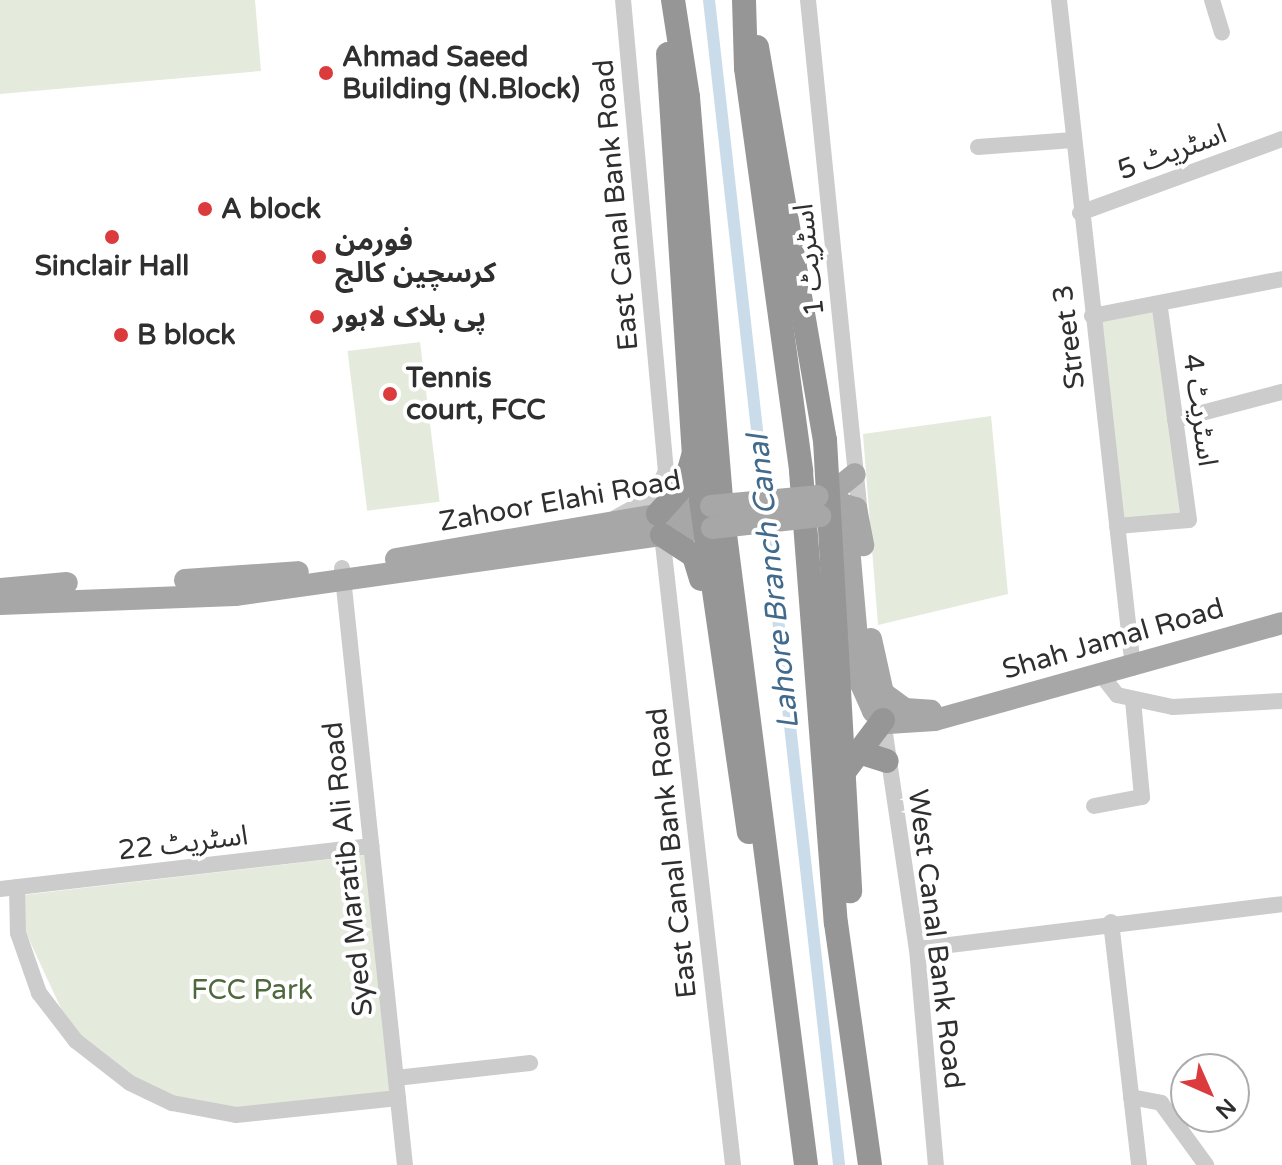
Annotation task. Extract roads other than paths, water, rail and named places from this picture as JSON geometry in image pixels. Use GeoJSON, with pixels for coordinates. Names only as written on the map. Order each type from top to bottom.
{"type":"FeatureCollection","features":[{"type":"Feature","properties":{"kind":"highway"},"geometry":{"type":"LineString","coordinates":[[665,0],[694,452],[708,518],[711,594],[757,880],[786,989]]}},
{"type":"Feature","properties":{"kind":"highway"},"geometry":{"type":"LineString","coordinates":[[673,0],[722,511],[786,989],[806,1165]]}},
{"type":"Feature","properties":{"kind":"highway"},"geometry":{"type":"LineString","coordinates":[[744,1],[775,136],[824,505],[844,772],[846,985]]}},
{"type":"Feature","properties":{"kind":"highway"},"geometry":{"type":"LineString","coordinates":[[744,1],[746,68],[801,471],[846,985],[870,1165]]}},
{"type":"Feature","properties":{"kind":"highway"},"geometry":{"type":"LineString","coordinates":[[694,452],[685,484],[660,524],[694,556],[711,594]]}},
{"type":"Feature","properties":{"kind":"highway"},"geometry":{"type":"LineString","coordinates":[[844,772],[883,720]]}},
{"type":"Feature","properties":{"kind":"highway"},"geometry":{"type":"LineString","coordinates":[[859,752],[887,761]]}},
{"type":"Feature","properties":{"kind":"main road"},"geometry":{"type":"LineString","coordinates":[[824,505],[855,474]]}},
{"type":"Feature","properties":{"kind":"main road","name":"Zahoor Elahi Road"},"geometry":{"type":"LineString","coordinates":[[0,604],[343,575],[660,524],[824,505]]}},
{"type":"Feature","properties":{"kind":"main road"},"geometry":{"type":"LineString","coordinates":[[824,505],[860,515],[879,686],[905,709],[960,712]]}},
{"type":"Feature","properties":{"kind":"main road"},"geometry":{"type":"LineString","coordinates":[[824,505],[847,524],[860,676],[883,720]]}},
{"type":"Feature","properties":{"kind":"main road","name":"Zahoor Elahi Road"},"geometry":{"type":"LineString","coordinates":[[0,589],[343,575],[610,521],[660,524]]}},
{"type":"Feature","properties":{"kind":"main road","name":"Shah Jamal Road"},"geometry":{"type":"LineString","coordinates":[[883,720],[917,723],[1103,677],[1282,623]]}},
{"type":"Feature","properties":{"kind":"street","name":"East Canal Bank Road"},"geometry":{"type":"LineString","coordinates":[[610,521],[653,497],[666,472],[623,0]]}},
{"type":"Feature","properties":{"kind":"street","name":"اسٹریٹ 1"},"geometry":{"type":"LineString","coordinates":[[808,0],[860,515]]}},
{"type":"Feature","properties":{"kind":"street","name":"Street 3"},"geometry":{"type":"LineString","coordinates":[[1059,0],[1080,213],[1133,668]]}},
{"type":"Feature","properties":{"kind":"street"},"geometry":{"type":"LineString","coordinates":[[1212,0],[1222,32]]}},
{"type":"Feature","properties":{"kind":"street","name":"اسٹریٹ 5"},"geometry":{"type":"LineString","coordinates":[[1080,213],[1282,139]]}},
{"type":"Feature","properties":{"kind":"street"},"geometry":{"type":"LineString","coordinates":[[978,147],[1073,140]]}},
{"type":"Feature","properties":{"kind":"street"},"geometry":{"type":"LineString","coordinates":[[1092,316],[1160,307],[1282,279]]}},
{"type":"Feature","properties":{"kind":"street","name":"اسٹریٹ 4"},"geometry":{"type":"LineString","coordinates":[[1117,526],[1189,520],[1160,307]]}},
{"type":"Feature","properties":{"kind":"street"},"geometry":{"type":"LineString","coordinates":[[1175,420],[1282,392]]}},
{"type":"Feature","properties":{"kind":"street","name":"East Canal Bank Road"},"geometry":{"type":"LineString","coordinates":[[660,524],[733,1165]]}},
{"type":"Feature","properties":{"kind":"street","name":"Syed Maratib Ali Road"},"geometry":{"type":"LineString","coordinates":[[343,575],[405,1165]]}},
{"type":"Feature","properties":{"kind":"street"},"geometry":{"type":"LineString","coordinates":[[1103,677],[1133,700],[1173,707],[1282,701]]}},
{"type":"Feature","properties":{"kind":"street"},"geometry":{"type":"LineString","coordinates":[[1094,806],[1142,797],[1133,700]]}},
{"type":"Feature","properties":{"kind":"street","name":"West Canal Bank Road"},"geometry":{"type":"LineString","coordinates":[[883,720],[917,949],[936,1165]]}},
{"type":"Feature","properties":{"kind":"street","name":"اسٹریٹ 22"},"geometry":{"type":"LineString","coordinates":[[8,888],[372,846]]}},
{"type":"Feature","properties":{"kind":"street"},"geometry":{"type":"LineString","coordinates":[[8,888],[18,933],[39,993],[76,1041],[130,1083],[172,1103],[236,1115],[398,1098]]}},
{"type":"Feature","properties":{"kind":"street"},"geometry":{"type":"LineString","coordinates":[[917,949],[1111,922],[1282,904]]}},
{"type":"Feature","properties":{"kind":"street"},"geometry":{"type":"LineString","coordinates":[[1111,922],[1139,1165]]}},
{"type":"Feature","properties":{"kind":"street"},"geometry":{"type":"LineString","coordinates":[[396,1078],[530,1063]]}},
{"type":"Feature","properties":{"kind":"street"},"geometry":{"type":"LineString","coordinates":[[1131,1097],[1161,1103],[1206,1165]]}},
{"type":"Feature","properties":{"kind":"waterway","name":"Lahore Branch Canal"},"geometry":{"type":"LineString","coordinates":[[709,0],[839,1165]]}},
{"type":"Feature","properties":{"kind":"place","name":"Ahmad Saeed Building (N.Block)"},"geometry":{"type":"Point","coordinates":[326,73]}},
{"type":"Feature","properties":{"kind":"place","name":"A block"},"geometry":{"type":"Point","coordinates":[205,209]}},
{"type":"Feature","properties":{"kind":"place","name":"Sinclair Hall"},"geometry":{"type":"Point","coordinates":[112,237]}},
{"type":"Feature","properties":{"kind":"place","name":"فورمن کرسچین کالج"},"geometry":{"type":"Point","coordinates":[319,257]}},
{"type":"Feature","properties":{"kind":"place","name":"پی بلاک لاہور"},"geometry":{"type":"Point","coordinates":[317,317]}},
{"type":"Feature","properties":{"kind":"place","name":"B block"},"geometry":{"type":"Point","coordinates":[121,335]}},
{"type":"Feature","properties":{"kind":"place","name":"Tennis court, FCC"},"geometry":{"type":"Point","coordinates":[390,394]}},
{"type":"Feature","properties":{"kind":"park label","name":"FCC Park"},"geometry":{"type":"Point","coordinates":[252,990]}}]}
